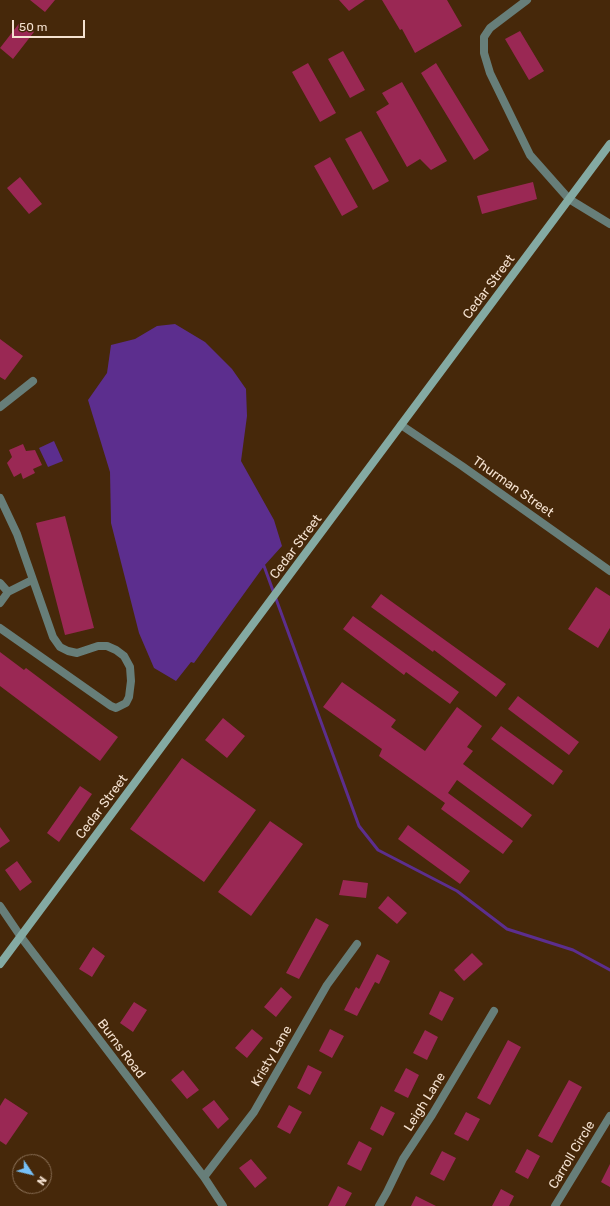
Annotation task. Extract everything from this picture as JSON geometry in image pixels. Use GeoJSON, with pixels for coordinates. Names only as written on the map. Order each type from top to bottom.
{"type":"FeatureCollection","features":[{"type":"Feature","properties":{"kind":"street"},"geometry":{"type":"LineString","coordinates":[[527,0],[490,28],[484,37],[484,53],[490,73],[530,155],[569,199],[610,224]]}},
{"type":"Feature","properties":{"kind":"street","name":"Cedar Street"},"geometry":{"type":"LineString","coordinates":[[0,964],[610,144]]}},
{"type":"Feature","properties":{"kind":"street"},"geometry":{"type":"LineString","coordinates":[[2,403],[33,381]]}},
{"type":"Feature","properties":{"kind":"street","name":"Thurman Street"},"geometry":{"type":"LineString","coordinates":[[401,425],[462,466],[610,571]]}},
{"type":"Feature","properties":{"kind":"street"},"geometry":{"type":"LineString","coordinates":[[0,498],[17,534],[53,637],[60,647],[68,651],[76,652],[98,646],[107,646],[124,656],[130,667],[131,681],[129,697],[126,704],[116,708],[111,706],[0,628]]}},
{"type":"Feature","properties":{"kind":"street"},"geometry":{"type":"LineString","coordinates":[[0,603],[8,592],[32,580]]}},
{"type":"Feature","properties":{"kind":"street"},"geometry":{"type":"LineString","coordinates":[[0,583],[8,592]]}},
{"type":"Feature","properties":{"kind":"street","name":"Burns Road"},"geometry":{"type":"LineString","coordinates":[[0,906],[21,937],[204,1177],[223,1206]]}},
{"type":"Feature","properties":{"kind":"street","name":"Kristy Lane"},"geometry":{"type":"LineString","coordinates":[[204,1177],[254,1112],[327,985],[357,944]]}},
{"type":"Feature","properties":{"kind":"street","name":"Leigh Lane"},"geometry":{"type":"LineString","coordinates":[[379,1206],[388,1192],[403,1159],[432,1115],[494,1011]]}},
{"type":"Feature","properties":{"kind":"street","name":"Carroll Circle"},"geometry":{"type":"LineString","coordinates":[[555,1206],[610,1116]]}},
{"type":"Feature","properties":{"kind":"shaded area"},"geometry":{"type":"Polygon","coordinates":[[[175,324],[205,342],[232,369],[246,389],[247,416],[241,461],[274,520],[282,546],[264,566],[194,663],[191,662],[176,681],[154,668],[139,633],[111,523],[110,472],[88,400],[107,373],[111,345],[135,339],[157,326],[175,324]]]}},
{"type":"Feature","properties":{"kind":"shaded area"},"geometry":{"type":"Polygon","coordinates":[[[54,441],[63,461],[48,467],[39,448],[54,441]]]}},
{"type":"Feature","properties":{"kind":"building"},"geometry":{"type":"Polygon","coordinates":[[[30,0],[55,0],[45,12],[30,0]]]}},
{"type":"Feature","properties":{"kind":"building"},"geometry":{"type":"Polygon","coordinates":[[[339,0],[365,0],[349,11],[339,0]]]}},
{"type":"Feature","properties":{"kind":"building"},"geometry":{"type":"Polygon","coordinates":[[[382,0],[447,0],[462,26],[415,53],[402,29],[400,30],[382,0]]]}},
{"type":"Feature","properties":{"kind":"building"},"geometry":{"type":"Polygon","coordinates":[[[21,21],[34,32],[13,59],[0,48],[21,21]]]}},
{"type":"Feature","properties":{"kind":"building"},"geometry":{"type":"Polygon","coordinates":[[[520,31],[544,71],[529,80],[505,39],[520,31]]]}},
{"type":"Feature","properties":{"kind":"building"},"geometry":{"type":"Polygon","coordinates":[[[343,51],[365,90],[350,98],[328,59],[343,51]]]}},
{"type":"Feature","properties":{"kind":"building"},"geometry":{"type":"Polygon","coordinates":[[[308,63],[336,113],[320,122],[292,72],[308,63]]]}},
{"type":"Feature","properties":{"kind":"building"},"geometry":{"type":"Polygon","coordinates":[[[436,63],[489,150],[474,160],[421,73],[436,63]]]}},
{"type":"Feature","properties":{"kind":"building"},"geometry":{"type":"Polygon","coordinates":[[[402,82],[447,161],[431,170],[420,159],[407,167],[376,112],[389,104],[382,93],[402,82]]]}},
{"type":"Feature","properties":{"kind":"building"},"geometry":{"type":"Polygon","coordinates":[[[361,131],[389,181],[373,190],[345,139],[361,131]]]}},
{"type":"Feature","properties":{"kind":"building"},"geometry":{"type":"Polygon","coordinates":[[[330,157],[358,207],[342,216],[314,166],[330,157]]]}},
{"type":"Feature","properties":{"kind":"building"},"geometry":{"type":"Polygon","coordinates":[[[20,177],[42,204],[29,214],[7,188],[20,177]]]}},
{"type":"Feature","properties":{"kind":"building"},"geometry":{"type":"Polygon","coordinates":[[[533,182],[537,199],[482,214],[477,196],[533,182]]]}},
{"type":"Feature","properties":{"kind":"building"},"geometry":{"type":"Polygon","coordinates":[[[0,339],[23,356],[5,380],[0,377],[0,339]]]}},
{"type":"Feature","properties":{"kind":"building"},"geometry":{"type":"Polygon","coordinates":[[[23,444],[26,451],[35,450],[42,465],[33,469],[35,473],[23,479],[21,473],[14,477],[7,463],[12,457],[9,450],[23,444]]]}},
{"type":"Feature","properties":{"kind":"building"},"geometry":{"type":"Polygon","coordinates":[[[65,516],[94,628],[65,635],[36,523],[65,516]]]}},
{"type":"Feature","properties":{"kind":"building"},"geometry":{"type":"Polygon","coordinates":[[[596,587],[610,596],[610,628],[598,648],[568,629],[596,587]]]}},
{"type":"Feature","properties":{"kind":"building"},"geometry":{"type":"Polygon","coordinates":[[[381,594],[506,684],[496,697],[434,650],[433,652],[371,607],[381,594]]]}},
{"type":"Feature","properties":{"kind":"building"},"geometry":{"type":"Polygon","coordinates":[[[353,616],[459,692],[450,704],[406,672],[404,675],[343,629],[353,616]]]}},
{"type":"Feature","properties":{"kind":"building"},"geometry":{"type":"Polygon","coordinates":[[[0,652],[24,670],[26,668],[118,737],[100,761],[0,686],[0,652]]]}},
{"type":"Feature","properties":{"kind":"building"},"geometry":{"type":"Polygon","coordinates":[[[342,682],[396,720],[391,727],[425,751],[457,707],[482,726],[467,747],[473,751],[463,764],[532,815],[522,828],[457,780],[448,793],[513,841],[503,854],[441,809],[445,803],[379,756],[382,749],[323,707],[342,682]]]}},
{"type":"Feature","properties":{"kind":"building"},"geometry":{"type":"Polygon","coordinates":[[[518,696],[579,742],[569,755],[508,709],[518,696]]]}},
{"type":"Feature","properties":{"kind":"building"},"geometry":{"type":"Polygon","coordinates":[[[223,718],[245,736],[227,758],[205,740],[223,718]]]}},
{"type":"Feature","properties":{"kind":"building"},"geometry":{"type":"Polygon","coordinates":[[[501,726],[563,771],[553,785],[491,739],[501,726]]]}},
{"type":"Feature","properties":{"kind":"building"},"geometry":{"type":"Polygon","coordinates":[[[182,758],[256,810],[204,882],[130,829],[182,758]]]}},
{"type":"Feature","properties":{"kind":"building"},"geometry":{"type":"Polygon","coordinates":[[[80,786],[92,794],[59,842],[47,833],[80,786]]]}},
{"type":"Feature","properties":{"kind":"building"},"geometry":{"type":"Polygon","coordinates":[[[270,821],[303,844],[251,916],[218,892],[270,821]]]}},
{"type":"Feature","properties":{"kind":"building"},"geometry":{"type":"Polygon","coordinates":[[[408,825],[470,871],[460,884],[398,839],[408,825]]]}},
{"type":"Feature","properties":{"kind":"building"},"geometry":{"type":"Polygon","coordinates":[[[0,827],[10,841],[0,848],[0,827]]]}},
{"type":"Feature","properties":{"kind":"building"},"geometry":{"type":"Polygon","coordinates":[[[17,861],[32,882],[20,891],[5,870],[17,861]]]}},
{"type":"Feature","properties":{"kind":"building"},"geometry":{"type":"Polygon","coordinates":[[[343,880],[368,883],[366,898],[339,895],[343,880]]]}},
{"type":"Feature","properties":{"kind":"building"},"geometry":{"type":"Polygon","coordinates":[[[388,896],[407,913],[397,924],[378,908],[388,896]]]}},
{"type":"Feature","properties":{"kind":"building"},"geometry":{"type":"Polygon","coordinates":[[[316,918],[329,925],[299,979],[286,973],[316,918]]]}},
{"type":"Feature","properties":{"kind":"building"},"geometry":{"type":"Polygon","coordinates":[[[93,947],[105,956],[92,977],[79,969],[93,947]]]}},
{"type":"Feature","properties":{"kind":"building"},"geometry":{"type":"Polygon","coordinates":[[[472,953],[483,964],[464,981],[454,970],[472,953]]]}},
{"type":"Feature","properties":{"kind":"building"},"geometry":{"type":"Polygon","coordinates":[[[377,954],[390,961],[379,984],[375,982],[357,1016],[344,1010],[356,987],[359,989],[377,954]]]}},
{"type":"Feature","properties":{"kind":"building"},"geometry":{"type":"Polygon","coordinates":[[[281,987],[292,997],[276,1017],[264,1007],[281,987]]]}},
{"type":"Feature","properties":{"kind":"building"},"geometry":{"type":"Polygon","coordinates":[[[440,991],[454,998],[442,1021],[429,1014],[440,991]]]}},
{"type":"Feature","properties":{"kind":"building"},"geometry":{"type":"Polygon","coordinates":[[[134,1002],[147,1010],[133,1032],[120,1023],[134,1002]]]}},
{"type":"Feature","properties":{"kind":"building"},"geometry":{"type":"Polygon","coordinates":[[[252,1029],[263,1038],[247,1058],[235,1048],[252,1029]]]}},
{"type":"Feature","properties":{"kind":"building"},"geometry":{"type":"Polygon","coordinates":[[[330,1029],[344,1036],[332,1058],[319,1051],[330,1029]]]}},
{"type":"Feature","properties":{"kind":"building"},"geometry":{"type":"Polygon","coordinates":[[[425,1030],[438,1037],[427,1060],[413,1053],[425,1030]]]}},
{"type":"Feature","properties":{"kind":"building"},"geometry":{"type":"Polygon","coordinates":[[[508,1040],[521,1047],[490,1105],[477,1098],[508,1040]]]}},
{"type":"Feature","properties":{"kind":"building"},"geometry":{"type":"Polygon","coordinates":[[[308,1065],[322,1072],[310,1095],[297,1088],[308,1065]]]}},
{"type":"Feature","properties":{"kind":"building"},"geometry":{"type":"Polygon","coordinates":[[[406,1068],[419,1075],[408,1098],[394,1091],[406,1068]]]}},
{"type":"Feature","properties":{"kind":"building"},"geometry":{"type":"Polygon","coordinates":[[[183,1070],[199,1090],[187,1099],[171,1080],[183,1070]]]}},
{"type":"Feature","properties":{"kind":"building"},"geometry":{"type":"Polygon","coordinates":[[[569,1080],[582,1087],[552,1143],[538,1136],[569,1080]]]}},
{"type":"Feature","properties":{"kind":"building"},"geometry":{"type":"Polygon","coordinates":[[[5,1098],[28,1113],[6,1145],[0,1141],[0,1106],[5,1098]]]}},
{"type":"Feature","properties":{"kind":"building"},"geometry":{"type":"Polygon","coordinates":[[[214,1100],[229,1119],[218,1129],[202,1109],[214,1100]]]}},
{"type":"Feature","properties":{"kind":"building"},"geometry":{"type":"Polygon","coordinates":[[[289,1105],[302,1112],[290,1134],[277,1127],[289,1105]]]}},
{"type":"Feature","properties":{"kind":"building"},"geometry":{"type":"Polygon","coordinates":[[[381,1106],[395,1113],[383,1136],[370,1129],[381,1106]]]}},
{"type":"Feature","properties":{"kind":"building"},"geometry":{"type":"Polygon","coordinates":[[[466,1112],[480,1119],[468,1141],[454,1134],[466,1112]]]}},
{"type":"Feature","properties":{"kind":"building"},"geometry":{"type":"Polygon","coordinates":[[[359,1141],[372,1148],[361,1171],[347,1164],[359,1141]]]}},
{"type":"Feature","properties":{"kind":"building"},"geometry":{"type":"Polygon","coordinates":[[[527,1149],[540,1156],[528,1179],[515,1172],[527,1149]]]}},
{"type":"Feature","properties":{"kind":"building"},"geometry":{"type":"Polygon","coordinates":[[[442,1151],[456,1158],[444,1181],[430,1174],[442,1151]]]}},
{"type":"Feature","properties":{"kind":"building"},"geometry":{"type":"Polygon","coordinates":[[[251,1159],[267,1178],[255,1188],[239,1168],[251,1159]]]}},
{"type":"Feature","properties":{"kind":"building"},"geometry":{"type":"Polygon","coordinates":[[[610,1164],[610,1187],[601,1182],[610,1164]]]}},
{"type":"Feature","properties":{"kind":"building"},"geometry":{"type":"Polygon","coordinates":[[[338,1186],[352,1193],[345,1206],[328,1206],[338,1186]]]}},
{"type":"Feature","properties":{"kind":"building"},"geometry":{"type":"Polygon","coordinates":[[[501,1189],[514,1196],[509,1206],[492,1206],[501,1189]]]}},
{"type":"Feature","properties":{"kind":"building"},"geometry":{"type":"Polygon","coordinates":[[[416,1196],[436,1206],[411,1206],[416,1196]]]}},
{"type":"Feature","properties":{"kind":"waterway"},"geometry":{"type":"LineString","coordinates":[[264,566],[359,826],[378,850],[457,891],[507,929],[573,950],[610,970]]}}]}
